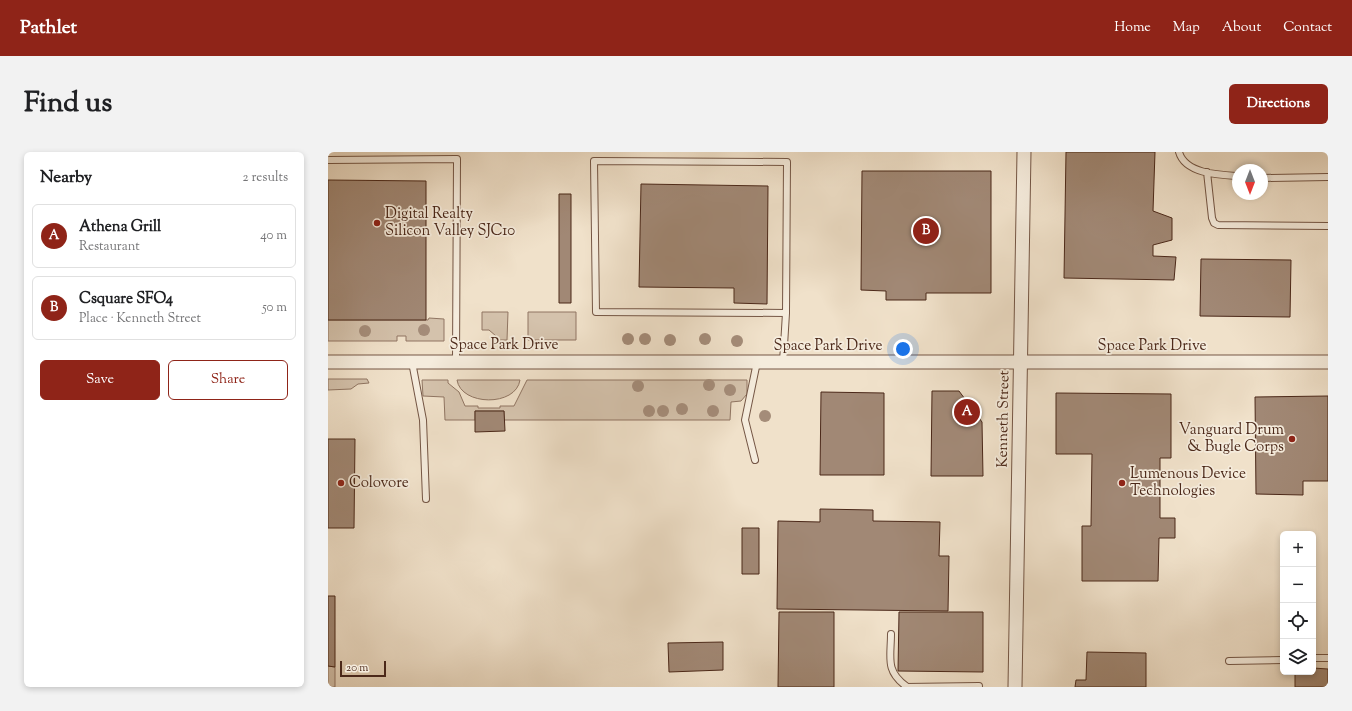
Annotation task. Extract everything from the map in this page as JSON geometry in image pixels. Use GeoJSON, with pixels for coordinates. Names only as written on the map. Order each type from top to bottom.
{"type":"FeatureCollection","features":[{"type":"Feature","properties":{"kind":"street","name":"Kenneth Street"},"geometry":{"type":"LineString","coordinates":[[1015,687],[1024,152]]}},
{"type":"Feature","properties":{"kind":"street","name":"Space Park Drive"},"geometry":{"type":"LineString","coordinates":[[328,362],[1328,362]]}},
{"type":"Feature","properties":{"kind":"lane"},"geometry":{"type":"LineString","coordinates":[[1179,152],[1187,163],[1199,170],[1232,175]]}},
{"type":"Feature","properties":{"kind":"lane"},"geometry":{"type":"LineString","coordinates":[[328,160],[457,160],[456,361]]}},
{"type":"Feature","properties":{"kind":"lane"},"geometry":{"type":"LineString","coordinates":[[783,362],[786,313],[788,162],[594,161],[596,312],[786,313]]}},
{"type":"Feature","properties":{"kind":"lane"},"geometry":{"type":"LineString","coordinates":[[1206,172],[1212,218],[1214,223],[1218,225],[1328,226]]}},
{"type":"Feature","properties":{"kind":"lane"},"geometry":{"type":"LineString","coordinates":[[1268,178],[1328,177]]}},
{"type":"Feature","properties":{"kind":"lane"},"geometry":{"type":"LineString","coordinates":[[412,361],[423,420],[426,499]]}},
{"type":"Feature","properties":{"kind":"lane"},"geometry":{"type":"LineString","coordinates":[[755,460],[746,420],[757,362]]}},
{"type":"Feature","properties":{"kind":"lane"},"geometry":{"type":"LineString","coordinates":[[891,634],[891,668],[896,679],[906,687],[979,686]]}},
{"type":"Feature","properties":{"kind":"lane"},"geometry":{"type":"LineString","coordinates":[[1316,658],[1328,658]]}},
{"type":"Feature","properties":{"kind":"lane"},"geometry":{"type":"LineString","coordinates":[[1229,661],[1280,660]]}},
{"type":"Feature","properties":{"kind":"shaded area"},"geometry":{"type":"Polygon","coordinates":[[[482,312],[508,312],[507,340],[496,340],[496,336],[489,330],[482,330],[482,312]]]}},
{"type":"Feature","properties":{"kind":"shaded area"},"geometry":{"type":"Polygon","coordinates":[[[528,312],[576,312],[576,340],[528,340],[528,312]]]}},
{"type":"Feature","properties":{"kind":"shaded area"},"geometry":{"type":"Polygon","coordinates":[[[429,318],[444,319],[444,341],[406,341],[406,336],[397,336],[397,341],[328,341],[328,320],[428,320],[429,318]]]}},
{"type":"Feature","properties":{"kind":"shaded area"},"geometry":{"type":"Polygon","coordinates":[[[328,379],[367,379],[369,383],[358,384],[351,389],[328,390],[328,379]]]}},
{"type":"Feature","properties":{"kind":"shaded area"},"geometry":{"type":"Polygon","coordinates":[[[422,380],[448,380],[448,383],[459,392],[465,406],[478,406],[478,408],[500,408],[500,406],[514,406],[527,380],[747,380],[747,394],[741,401],[731,402],[730,420],[504,420],[504,411],[475,411],[475,420],[445,420],[444,397],[423,396],[422,380]]]}},
{"type":"Feature","properties":{"kind":"shaded area"},"geometry":{"type":"Polygon","coordinates":[[[457,380],[520,380],[516,389],[509,395],[499,399],[488,400],[478,399],[468,395],[461,389],[457,380]]]}},
{"type":"Feature","properties":{"kind":"shaded area"},"geometry":{"type":"Polygon","coordinates":[[[328,666],[335,667],[335,687],[328,687],[328,666]]]}},
{"type":"Feature","properties":{"kind":"building"},"geometry":{"type":"Polygon","coordinates":[[[1066,152],[1155,152],[1153,211],[1172,218],[1172,240],[1153,245],[1153,256],[1176,257],[1174,280],[1064,278],[1066,152]]]}},
{"type":"Feature","properties":{"kind":"building"},"geometry":{"type":"Polygon","coordinates":[[[862,171],[991,171],[991,293],[926,293],[926,300],[886,300],[886,291],[861,290],[862,171]]]}},
{"type":"Feature","properties":{"kind":"building","name":"Digital Realty Silicon Valley SJC10"},"geometry":{"type":"Polygon","coordinates":[[[328,180],[426,181],[426,320],[328,320],[328,180]]]}},
{"type":"Feature","properties":{"kind":"building"},"geometry":{"type":"Polygon","coordinates":[[[641,184],[768,186],[767,304],[734,303],[734,288],[639,287],[641,184]]]}},
{"type":"Feature","properties":{"kind":"building"},"geometry":{"type":"Polygon","coordinates":[[[559,194],[571,194],[571,303],[559,303],[559,194]]]}},
{"type":"Feature","properties":{"kind":"building"},"geometry":{"type":"Polygon","coordinates":[[[1201,259],[1291,260],[1290,317],[1200,316],[1201,259]]]}},
{"type":"Feature","properties":{"kind":"building"},"geometry":{"type":"Polygon","coordinates":[[[932,391],[959,391],[982,422],[983,476],[931,476],[932,391]]]}},
{"type":"Feature","properties":{"kind":"building"},"geometry":{"type":"Polygon","coordinates":[[[821,392],[884,393],[884,475],[820,475],[821,392]]]}},
{"type":"Feature","properties":{"kind":"building"},"geometry":{"type":"Polygon","coordinates":[[[1056,393],[1171,394],[1171,458],[1160,458],[1160,518],[1175,518],[1175,538],[1159,538],[1158,581],[1082,581],[1082,526],[1091,526],[1092,454],[1056,454],[1056,393]]]}},
{"type":"Feature","properties":{"kind":"building","name":"Vanguard Drum & Bugle Corps"},"geometry":{"type":"Polygon","coordinates":[[[1328,396],[1328,481],[1303,481],[1303,495],[1256,494],[1255,397],[1328,396]]]}},
{"type":"Feature","properties":{"kind":"building"},"geometry":{"type":"Polygon","coordinates":[[[475,411],[504,411],[505,431],[475,432],[475,411]]]}},
{"type":"Feature","properties":{"kind":"building","name":"Colovore"},"geometry":{"type":"Polygon","coordinates":[[[328,439],[355,439],[354,528],[328,528],[328,439]]]}},
{"type":"Feature","properties":{"kind":"building"},"geometry":{"type":"Polygon","coordinates":[[[820,509],[873,510],[873,521],[940,522],[939,556],[949,556],[948,611],[777,609],[778,521],[820,522],[820,509]]]}},
{"type":"Feature","properties":{"kind":"building"},"geometry":{"type":"Polygon","coordinates":[[[742,528],[759,528],[759,574],[742,574],[742,528]]]}},
{"type":"Feature","properties":{"kind":"building"},"geometry":{"type":"Polygon","coordinates":[[[328,596],[335,596],[335,667],[328,666],[328,596]]]}},
{"type":"Feature","properties":{"kind":"building"},"geometry":{"type":"Polygon","coordinates":[[[779,612],[834,612],[834,687],[778,687],[779,612]]]}},
{"type":"Feature","properties":{"kind":"building"},"geometry":{"type":"Polygon","coordinates":[[[899,612],[983,612],[983,672],[898,671],[899,612]]]}},
{"type":"Feature","properties":{"kind":"building"},"geometry":{"type":"Polygon","coordinates":[[[723,642],[723,670],[669,672],[668,643],[723,642]]]}},
{"type":"Feature","properties":{"kind":"building"},"geometry":{"type":"Polygon","coordinates":[[[1087,652],[1146,653],[1146,687],[1075,687],[1076,680],[1086,680],[1087,652]]]}},
{"type":"Feature","properties":{"kind":"building"},"geometry":{"type":"Polygon","coordinates":[[[1316,668],[1328,669],[1328,687],[1295,687],[1295,675],[1316,675],[1316,668]]]}},
{"type":"Feature","properties":{"kind":"place","name":"Digital Realty Silicon Valley SJC10"},"geometry":{"type":"Point","coordinates":[377,223]}},
{"type":"Feature","properties":{"kind":"place","name":"Csquare SFO4"},"geometry":{"type":"Point","coordinates":[926,231]}},
{"type":"Feature","properties":{"kind":"place","name":"Athena Grill"},"geometry":{"type":"Point","coordinates":[967,412]}},
{"type":"Feature","properties":{"kind":"place","name":"Vanguard Drum & Bugle Corps"},"geometry":{"type":"Point","coordinates":[1292,439]}},
{"type":"Feature","properties":{"kind":"place","name":"Colovore"},"geometry":{"type":"Point","coordinates":[341,483]}},
{"type":"Feature","properties":{"kind":"place","name":"Lumenous Device Technologies"},"geometry":{"type":"Point","coordinates":[1122,483]}}]}
